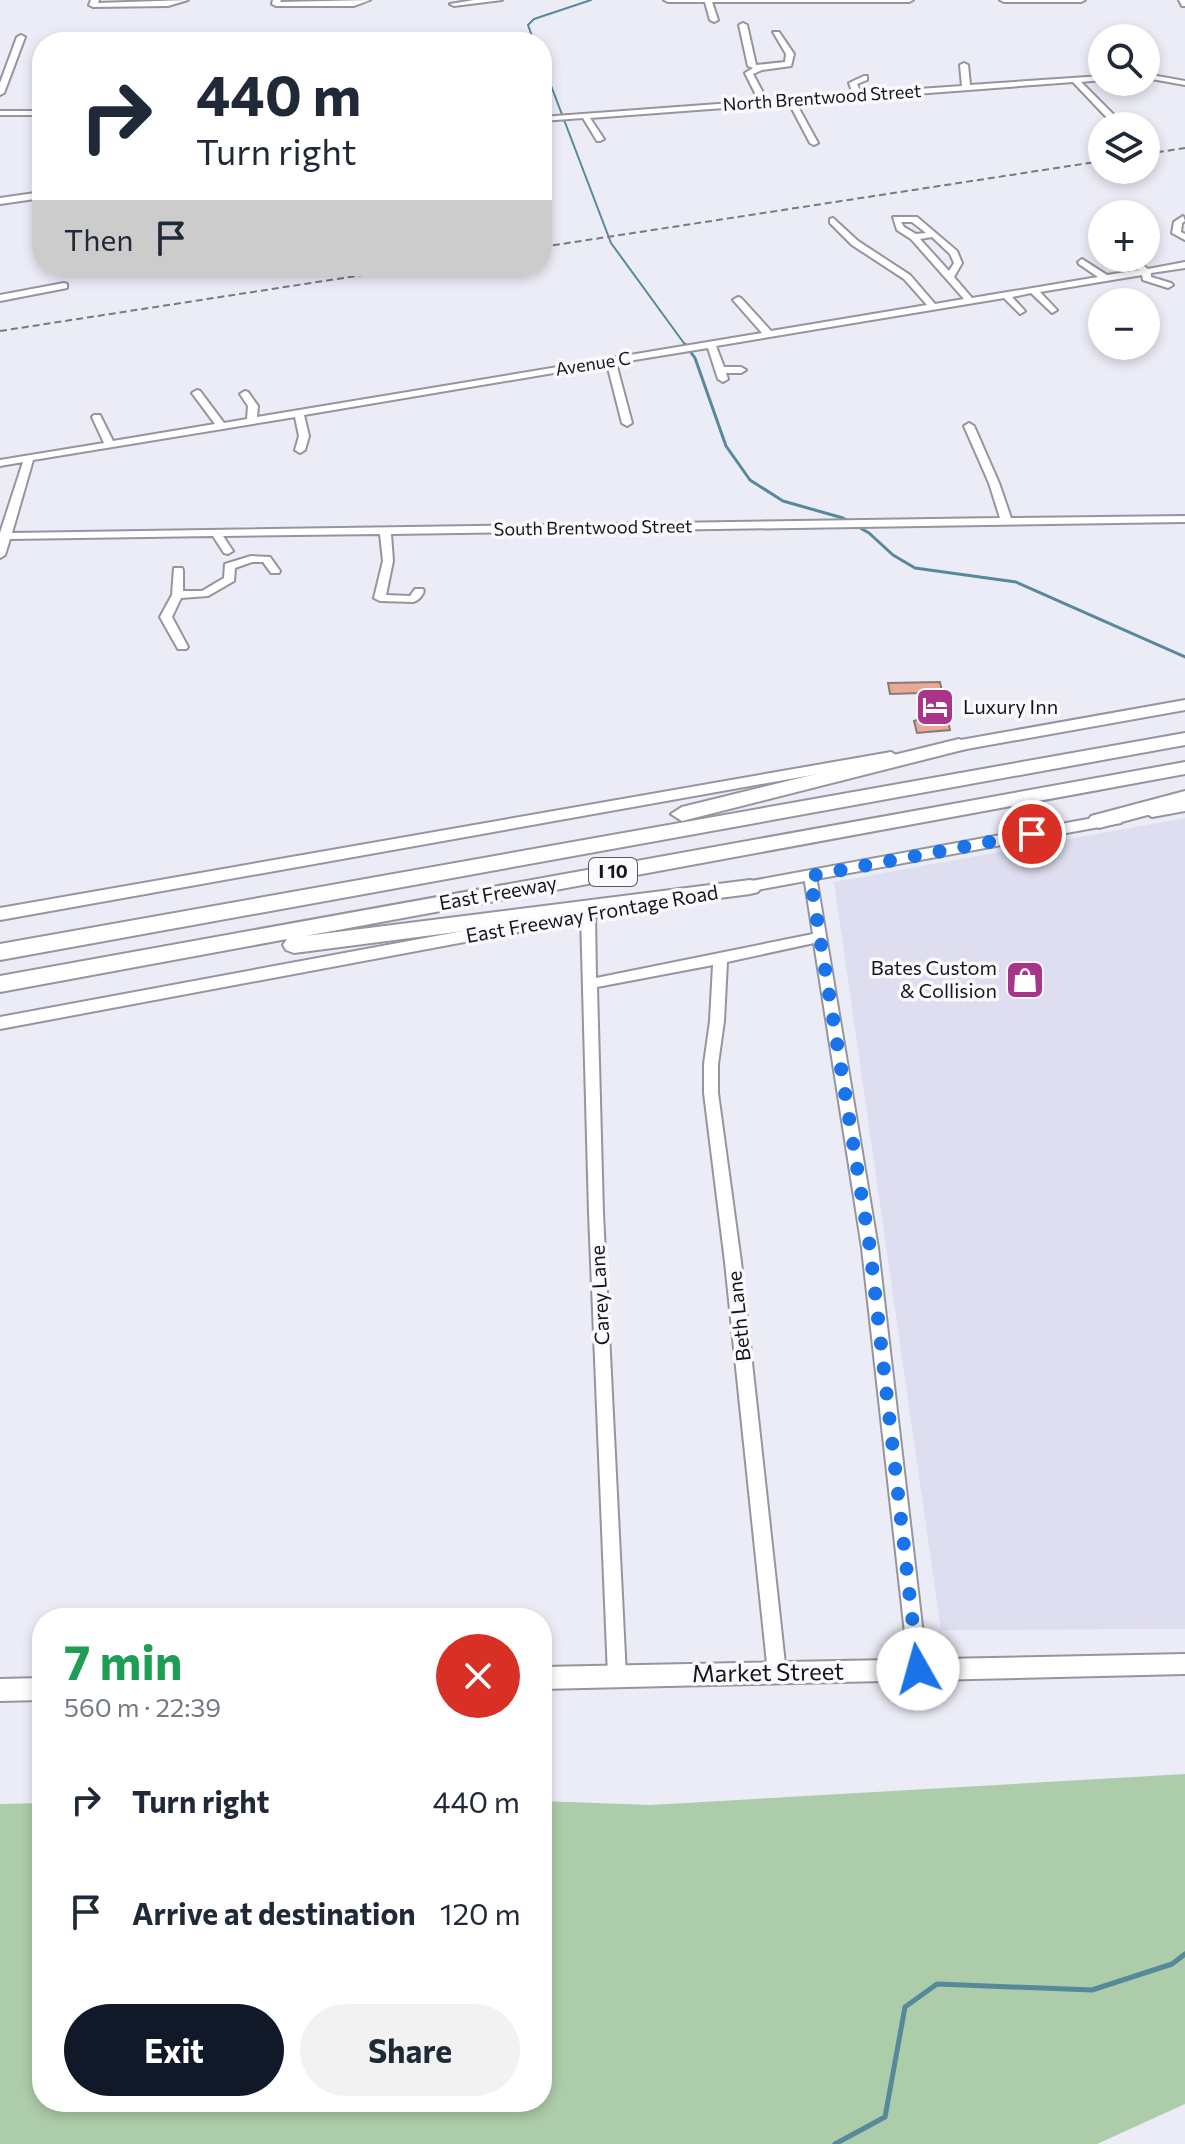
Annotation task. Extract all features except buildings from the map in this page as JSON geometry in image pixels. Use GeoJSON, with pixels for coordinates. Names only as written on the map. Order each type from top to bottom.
{"type":"FeatureCollection","features":[{"type":"Feature","properties":{"kind":"highway","name":"East Freeway"},"geometry":{"type":"LineString","coordinates":[[0,952],[1185,739]]}},
{"type":"Feature","properties":{"kind":"highway"},"geometry":{"type":"LineString","coordinates":[[533,854],[600,832],[959,745]]}},
{"type":"Feature","properties":{"kind":"highway","name":"East Freeway"},"geometry":{"type":"LineString","coordinates":[[0,984],[1185,768]]}},
{"type":"Feature","properties":{"kind":"highway"},"geometry":{"type":"LineString","coordinates":[[1099,821],[1185,798]]}},
{"type":"Feature","properties":{"kind":"highway"},"geometry":{"type":"LineString","coordinates":[[41,977],[504,921],[750,887]]}},
{"type":"Feature","properties":{"kind":"main road"},"geometry":{"type":"LineString","coordinates":[[0,914],[1185,705]]}},
{"type":"Feature","properties":{"kind":"main road","name":"East Freeway Frontage Road"},"geometry":{"type":"LineString","coordinates":[[0,1023],[1185,806]]}},
{"type":"Feature","properties":{"kind":"main road","name":"Market Street"},"geometry":{"type":"LineString","coordinates":[[552,1678],[1185,1664]]}},
{"type":"Feature","properties":{"kind":"main road"},"geometry":{"type":"LineString","coordinates":[[0,1690],[32,1689]]}},
{"type":"Feature","properties":{"kind":"street"},"geometry":{"type":"LineString","coordinates":[[95,0],[93,5],[168,4],[184,0]]}},
{"type":"Feature","properties":{"kind":"street"},"geometry":{"type":"LineString","coordinates":[[277,0],[276,4],[354,4],[366,0]]}},
{"type":"Feature","properties":{"kind":"street"},"geometry":{"type":"LineString","coordinates":[[454,18],[454,2],[498,0]]}},
{"type":"Feature","properties":{"kind":"street"},"geometry":{"type":"LineString","coordinates":[[668,0],[906,1]]}},
{"type":"Feature","properties":{"kind":"street"},"geometry":{"type":"LineString","coordinates":[[1004,0],[1081,0]]}},
{"type":"Feature","properties":{"kind":"street"},"geometry":{"type":"LineString","coordinates":[[708,1],[714,20]]}},
{"type":"Feature","properties":{"kind":"street"},"geometry":{"type":"LineString","coordinates":[[743,25],[752,66],[760,68]]}},
{"type":"Feature","properties":{"kind":"street"},"geometry":{"type":"LineString","coordinates":[[764,102],[749,73],[788,64],[790,54],[776,34]]}},
{"type":"Feature","properties":{"kind":"street"},"geometry":{"type":"LineString","coordinates":[[0,93],[21,37]]}},
{"type":"Feature","properties":{"kind":"street"},"geometry":{"type":"LineString","coordinates":[[964,65],[966,88]]}},
{"type":"Feature","properties":{"kind":"street"},"geometry":{"type":"LineString","coordinates":[[845,75],[853,83],[858,96]]}},
{"type":"Feature","properties":{"kind":"street"},"geometry":{"type":"LineString","coordinates":[[853,83],[864,78]]}},
{"type":"Feature","properties":{"kind":"street","name":"North Brentwood Street"},"geometry":{"type":"LineString","coordinates":[[552,119],[1088,79]]}},
{"type":"Feature","properties":{"kind":"street"},"geometry":{"type":"LineString","coordinates":[[1160,79],[1185,83]]}},
{"type":"Feature","properties":{"kind":"street"},"geometry":{"type":"LineString","coordinates":[[1075,80],[1106,112]]}},
{"type":"Feature","properties":{"kind":"street"},"geometry":{"type":"LineString","coordinates":[[791,100],[814,143]]}},
{"type":"Feature","properties":{"kind":"street"},"geometry":{"type":"LineString","coordinates":[[0,113],[32,113]]}},
{"type":"Feature","properties":{"kind":"street"},"geometry":{"type":"LineString","coordinates":[[585,116],[600,139]]}},
{"type":"Feature","properties":{"kind":"street"},"geometry":{"type":"LineString","coordinates":[[0,201],[32,196]]}},
{"type":"Feature","properties":{"kind":"street"},"geometry":{"type":"LineString","coordinates":[[949,278],[958,263],[954,253],[914,219],[896,219],[900,228],[914,237],[949,278],[970,301]]}},
{"type":"Feature","properties":{"kind":"street"},"geometry":{"type":"LineString","coordinates":[[1183,219],[1178,222],[1176,233],[1185,237]]}},
{"type":"Feature","properties":{"kind":"street"},"geometry":{"type":"LineString","coordinates":[[833,221],[855,243],[907,277],[933,307]]}},
{"type":"Feature","properties":{"kind":"street"},"geometry":{"type":"LineString","coordinates":[[914,237],[934,234]]}},
{"type":"Feature","properties":{"kind":"street"},"geometry":{"type":"LineString","coordinates":[[1082,262],[1105,278]]}},
{"type":"Feature","properties":{"kind":"street","name":"Avenue C"},"geometry":{"type":"LineString","coordinates":[[1160,269],[1185,265]]}},
{"type":"Feature","properties":{"kind":"street","name":"Avenue C"},"geometry":{"type":"LineString","coordinates":[[0,463],[1140,272]]}},
{"type":"Feature","properties":{"kind":"street"},"geometry":{"type":"LineString","coordinates":[[1146,272],[1146,278],[1168,285]]}},
{"type":"Feature","properties":{"kind":"street"},"geometry":{"type":"LineString","coordinates":[[0,298],[64,286]]}},
{"type":"Feature","properties":{"kind":"street"},"geometry":{"type":"LineString","coordinates":[[1033,290],[1052,310]]}},
{"type":"Feature","properties":{"kind":"street"},"geometry":{"type":"LineString","coordinates":[[1006,295],[1020,311]]}},
{"type":"Feature","properties":{"kind":"street"},"geometry":{"type":"LineString","coordinates":[[738,300],[769,335]]}},
{"type":"Feature","properties":{"kind":"street"},"geometry":{"type":"LineString","coordinates":[[711,344],[721,375],[741,370]]}},
{"type":"Feature","properties":{"kind":"street"},"geometry":{"type":"LineString","coordinates":[[611,361],[627,423]]}},
{"type":"Feature","properties":{"kind":"street"},"geometry":{"type":"LineString","coordinates":[[197,393],[221,426]]}},
{"type":"Feature","properties":{"kind":"street"},"geometry":{"type":"LineString","coordinates":[[245,394],[253,406],[252,421]]}},
{"type":"Feature","properties":{"kind":"street"},"geometry":{"type":"LineString","coordinates":[[299,413],[304,436],[300,450]]}},
{"type":"Feature","properties":{"kind":"street"},"geometry":{"type":"LineString","coordinates":[[97,417],[110,445]]}},
{"type":"Feature","properties":{"kind":"street"},"geometry":{"type":"LineString","coordinates":[[969,426],[994,483],[1007,523]]}},
{"type":"Feature","properties":{"kind":"street"},"geometry":{"type":"LineString","coordinates":[[0,555],[3,536],[29,458]]}},
{"type":"Feature","properties":{"kind":"street","name":"South Brentwood Street"},"geometry":{"type":"LineString","coordinates":[[3,536],[1185,519]]}},
{"type":"Feature","properties":{"kind":"street"},"geometry":{"type":"LineString","coordinates":[[385,531],[388,561],[380,598],[413,599],[419,591]]}},
{"type":"Feature","properties":{"kind":"street"},"geometry":{"type":"LineString","coordinates":[[216,533],[228,551]]}},
{"type":"Feature","properties":{"kind":"street"},"geometry":{"type":"LineString","coordinates":[[251,559],[258,548],[256,533]]}},
{"type":"Feature","properties":{"kind":"street"},"geometry":{"type":"LineString","coordinates":[[177,595],[204,594],[230,579],[229,566],[251,559],[266,559],[275,571]]}},
{"type":"Feature","properties":{"kind":"street"},"geometry":{"type":"LineString","coordinates":[[178,570],[177,595],[166,617],[182,647]]}},
{"type":"Feature","properties":{"kind":"street"},"geometry":{"type":"LineString","coordinates":[[810,876],[870,1248],[918,1669]]}},
{"type":"Feature","properties":{"kind":"street","name":"Carey Lane"},"geometry":{"type":"LineString","coordinates":[[588,914],[596,1213],[617,1676]]}},
{"type":"Feature","properties":{"kind":"street"},"geometry":{"type":"LineString","coordinates":[[592,983],[820,937]]}},
{"type":"Feature","properties":{"kind":"street","name":"Beth Lane"},"geometry":{"type":"LineString","coordinates":[[720,959],[711,1093],[735,1278],[777,1673]]}},
{"type":"Feature","properties":{"kind":"shaded area"},"geometry":{"type":"Polygon","coordinates":[[[1185,818],[1185,1629],[941,1630],[834,882],[1185,818]]]}},
{"type":"Feature","properties":{"kind":"green space"},"geometry":{"type":"Polygon","coordinates":[[[1185,1774],[1185,2104],[1097,2144],[0,2144],[0,1804],[32,1803],[32,2112],[552,2112],[552,1801],[650,1805],[1185,1774]]]}},
{"type":"Feature","properties":{"kind":"waterway"},"geometry":{"type":"LineString","coordinates":[[530,32],[528,25],[534,19],[591,0]]}},
{"type":"Feature","properties":{"kind":"waterway"},"geometry":{"type":"LineString","coordinates":[[552,88],[611,243],[686,346]]}},
{"type":"Feature","properties":{"kind":"waterway"},"geometry":{"type":"LineString","coordinates":[[685,344],[695,358],[726,446],[750,480],[783,501],[843,518],[869,533],[893,555],[915,568],[1016,582],[1185,657]]}},
{"type":"Feature","properties":{"kind":"waterway"},"geometry":{"type":"LineString","coordinates":[[835,2144],[885,2117],[905,2007],[937,1984],[1092,1990],[1172,1964],[1185,1954]]}},
{"type":"Feature","properties":{"kind":"railway"},"geometry":{"type":"LineString","coordinates":[[1160,152],[1185,148]]}},
{"type":"Feature","properties":{"kind":"railway"},"geometry":{"type":"LineString","coordinates":[[552,245],[1088,163]]}},
{"type":"Feature","properties":{"kind":"railway"},"geometry":{"type":"LineString","coordinates":[[0,331],[356,276]]}},
{"type":"Feature","properties":{"kind":"place","name":"Luxury Inn"},"geometry":{"type":"Point","coordinates":[935,707]}},
{"type":"Feature","properties":{"kind":"place","name":"Bates Custom & Collision"},"geometry":{"type":"Point","coordinates":[1025,980]}},
{"type":"Feature","properties":{"kind":"route"},"geometry":{"type":"LineString","coordinates":[[918,1669],[870,1248],[810,876],[1032,834]]}}]}
